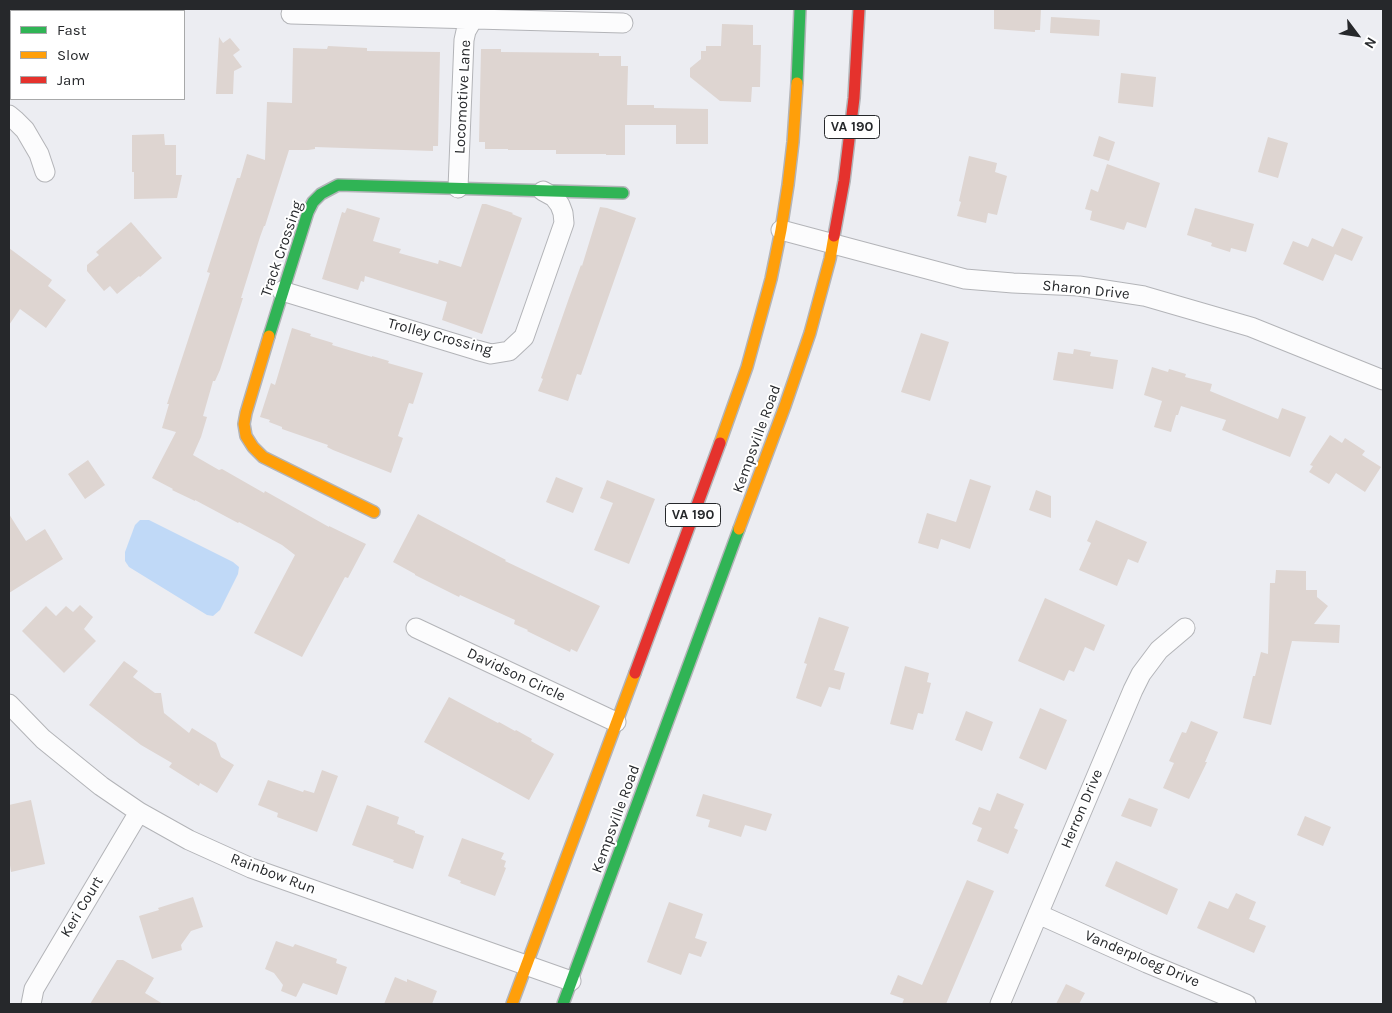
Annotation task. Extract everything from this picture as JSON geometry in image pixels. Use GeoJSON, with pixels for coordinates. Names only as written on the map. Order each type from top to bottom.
{"type":"FeatureCollection","features":[{"type":"Feature","properties":{"kind":"main road","name":"VA 190"},"geometry":{"type":"LineString","coordinates":[[512,1004],[747,367],[771,279],[781,230],[794,142],[800,9]]}},
{"type":"Feature","properties":{"kind":"main road","name":"Kempsville Road"},"geometry":{"type":"LineString","coordinates":[[563,1004],[799,368],[812,326],[833,244],[850,144],[859,9]]}},
{"type":"Feature","properties":{"kind":"main road","name":"Track Crossing"},"geometry":{"type":"LineString","coordinates":[[374,512],[263,457],[246,436],[244,424],[246,413],[282,291],[313,202],[329,189],[345,184],[623,193]]}},
{"type":"Feature","properties":{"kind":"street"},"geometry":{"type":"LineString","coordinates":[[291,14],[476,14],[623,23]]}},
{"type":"Feature","properties":{"kind":"street","name":"Locomotive Lane"},"geometry":{"type":"LineString","coordinates":[[458,188],[464,40],[466,31],[476,14]]}},
{"type":"Feature","properties":{"kind":"street"},"geometry":{"type":"LineString","coordinates":[[9,114],[25,130],[39,154],[45,172]]}},
{"type":"Feature","properties":{"kind":"street","name":"Trolley Crossing"},"geometry":{"type":"LineString","coordinates":[[282,291],[491,354],[509,351],[524,337],[564,223],[560,205],[554,197],[543,191]]}},
{"type":"Feature","properties":{"kind":"street","name":"Sharon Drive"},"geometry":{"type":"LineString","coordinates":[[781,230],[965,279],[1078,286],[1144,296],[1251,327],[1383,380]]}},
{"type":"Feature","properties":{"kind":"street","name":"Davidson Circle"},"geometry":{"type":"LineString","coordinates":[[416,628],[616,722]]}},
{"type":"Feature","properties":{"kind":"street","name":"Herron Drive"},"geometry":{"type":"LineString","coordinates":[[1000,1004],[1133,690],[1141,674],[1159,650],[1185,628]]}},
{"type":"Feature","properties":{"kind":"street","name":"Rainbow Run"},"geometry":{"type":"LineString","coordinates":[[9,704],[43,739],[101,786],[139,812],[189,840],[251,868],[571,981]]}},
{"type":"Feature","properties":{"kind":"street","name":"Keri Court"},"geometry":{"type":"LineString","coordinates":[[31,1004],[34,989],[139,812]]}},
{"type":"Feature","properties":{"kind":"street","name":"Vanderploeg Drive"},"geometry":{"type":"LineString","coordinates":[[1038,914],[1147,963],[1246,1004]]}},
{"type":"Feature","properties":{"kind":"water"},"geometry":{"type":"Polygon","coordinates":[[[140,520],[149,520],[233,562],[239,567],[238,574],[220,610],[213,616],[207,615],[129,567],[125,561],[125,552],[135,525],[140,520]]]}},
{"type":"Feature","properties":{"kind":"building"},"geometry":{"type":"Polygon","coordinates":[[[994,9],[1041,9],[1040,30],[1035,30],[1035,32],[994,29],[994,9]]]}},
{"type":"Feature","properties":{"kind":"building"},"geometry":{"type":"Polygon","coordinates":[[[1051,17],[1100,20],[1099,36],[1050,33],[1051,17]]]}},
{"type":"Feature","properties":{"kind":"building"},"geometry":{"type":"Polygon","coordinates":[[[722,24],[753,25],[753,45],[761,45],[760,87],[752,87],[751,102],[720,101],[690,77],[690,68],[701,59],[701,51],[706,51],[706,46],[721,46],[722,24]]]}},
{"type":"Feature","properties":{"kind":"building"},"geometry":{"type":"Polygon","coordinates":[[[219,37],[223,43],[230,38],[240,50],[233,55],[242,67],[234,71],[233,94],[216,94],[219,37]]]}},
{"type":"Feature","properties":{"kind":"building"},"geometry":{"type":"Polygon","coordinates":[[[328,46],[367,48],[367,51],[440,52],[438,146],[433,146],[433,151],[315,147],[315,149],[308,150],[289,150],[260,237],[220,370],[215,381],[213,381],[203,416],[207,417],[193,455],[264,493],[265,491],[329,527],[366,544],[348,578],[345,577],[302,657],[254,633],[295,555],[282,545],[172,490],[152,478],[176,432],[162,428],[169,404],[167,404],[210,273],[207,272],[237,178],[240,178],[247,154],[265,160],[267,102],[292,103],[293,48],[327,49],[328,46]]]}},
{"type":"Feature","properties":{"kind":"building"},"geometry":{"type":"Polygon","coordinates":[[[481,49],[501,49],[501,52],[599,53],[599,56],[621,56],[621,66],[628,66],[627,105],[654,105],[654,108],[708,109],[708,144],[676,144],[676,125],[625,125],[625,155],[556,154],[556,150],[485,149],[485,142],[479,142],[481,49]]]}},
{"type":"Feature","properties":{"kind":"building"},"geometry":{"type":"Polygon","coordinates":[[[1121,73],[1156,77],[1153,107],[1118,103],[1121,73]]]}},
{"type":"Feature","properties":{"kind":"building"},"geometry":{"type":"Polygon","coordinates":[[[164,134],[165,145],[176,145],[176,175],[182,175],[177,198],[134,199],[132,135],[164,134]]]}},
{"type":"Feature","properties":{"kind":"building"},"geometry":{"type":"Polygon","coordinates":[[[1099,136],[1115,142],[1109,161],[1093,156],[1099,136]]]}},
{"type":"Feature","properties":{"kind":"building"},"geometry":{"type":"Polygon","coordinates":[[[1268,137],[1288,143],[1278,178],[1258,172],[1268,137]]]}},
{"type":"Feature","properties":{"kind":"building"},"geometry":{"type":"Polygon","coordinates":[[[969,156],[997,163],[995,172],[1007,176],[997,215],[988,213],[986,223],[957,216],[969,156]]]}},
{"type":"Feature","properties":{"kind":"building"},"geometry":{"type":"Polygon","coordinates":[[[1107,164],[1160,183],[1146,228],[1127,222],[1124,230],[1090,220],[1092,211],[1085,209],[1091,189],[1098,192],[1107,164]]]}},
{"type":"Feature","properties":{"kind":"building"},"geometry":{"type":"Polygon","coordinates":[[[482,204],[513,213],[522,218],[482,334],[442,320],[447,302],[365,276],[364,282],[361,281],[358,290],[322,279],[342,212],[345,213],[347,208],[380,218],[373,241],[401,249],[399,253],[438,264],[439,260],[461,267],[482,204]]]}},
{"type":"Feature","properties":{"kind":"building"},"geometry":{"type":"Polygon","coordinates":[[[600,207],[636,218],[581,375],[577,374],[568,401],[538,391],[569,298],[582,266],[600,207]]]}},
{"type":"Feature","properties":{"kind":"building"},"geometry":{"type":"Polygon","coordinates":[[[1195,208],[1254,224],[1246,252],[1231,248],[1230,252],[1211,246],[1212,243],[1187,235],[1195,208]]]}},
{"type":"Feature","properties":{"kind":"building"},"geometry":{"type":"Polygon","coordinates":[[[131,222],[162,258],[117,294],[110,286],[104,291],[87,271],[87,265],[99,255],[96,252],[131,222]]]}},
{"type":"Feature","properties":{"kind":"building"},"geometry":{"type":"Polygon","coordinates":[[[1342,228],[1363,237],[1352,261],[1335,254],[1323,281],[1283,264],[1293,241],[1308,247],[1312,238],[1333,247],[1342,228]]]}},
{"type":"Feature","properties":{"kind":"building"},"geometry":{"type":"Polygon","coordinates":[[[9,248],[52,280],[48,286],[66,300],[46,328],[20,309],[9,325],[9,248]]]}},
{"type":"Feature","properties":{"kind":"building"},"geometry":{"type":"Polygon","coordinates":[[[292,328],[333,343],[332,345],[423,373],[413,404],[409,403],[398,436],[403,438],[391,473],[333,450],[327,447],[328,445],[282,429],[282,427],[269,422],[270,420],[260,417],[271,383],[275,385],[292,328]]]}},
{"type":"Feature","properties":{"kind":"building"},"geometry":{"type":"Polygon","coordinates":[[[921,333],[949,342],[930,401],[901,392],[921,333]]]}},
{"type":"Feature","properties":{"kind":"building"},"geometry":{"type":"Polygon","coordinates":[[[1074,349],[1091,352],[1090,356],[1118,360],[1113,389],[1053,380],[1058,352],[1073,354],[1074,349]]]}},
{"type":"Feature","properties":{"kind":"building"},"geometry":{"type":"Polygon","coordinates":[[[1152,367],[1168,372],[1169,369],[1186,374],[1185,377],[1212,384],[1210,391],[1278,419],[1282,408],[1306,417],[1290,457],[1222,430],[1226,420],[1181,406],[1171,432],[1154,427],[1162,401],[1144,395],[1152,367]]]}},
{"type":"Feature","properties":{"kind":"building"},"geometry":{"type":"Polygon","coordinates":[[[1330,435],[1342,443],[1345,438],[1365,451],[1362,455],[1381,467],[1365,492],[1336,473],[1329,484],[1309,472],[1313,466],[1310,465],[1330,435]]]}},
{"type":"Feature","properties":{"kind":"building"},"geometry":{"type":"Polygon","coordinates":[[[88,460],[105,485],[85,499],[68,474],[88,460]]]}},
{"type":"Feature","properties":{"kind":"building"},"geometry":{"type":"Polygon","coordinates":[[[556,477],[583,488],[573,513],[546,502],[556,477]]]}},
{"type":"Feature","properties":{"kind":"building"},"geometry":{"type":"Polygon","coordinates":[[[970,479],[991,486],[970,549],[941,539],[938,549],[918,543],[927,513],[956,522],[970,479]]]}},
{"type":"Feature","properties":{"kind":"building"},"geometry":{"type":"Polygon","coordinates":[[[607,480],[655,499],[629,564],[594,550],[613,503],[600,498],[607,480]]]}},
{"type":"Feature","properties":{"kind":"building"},"geometry":{"type":"Polygon","coordinates":[[[1036,490],[1051,496],[1051,518],[1029,510],[1036,490]]]}},
{"type":"Feature","properties":{"kind":"building"},"geometry":{"type":"Polygon","coordinates":[[[9,514],[26,541],[45,529],[63,559],[9,593],[9,514]]]}},
{"type":"Feature","properties":{"kind":"building"},"geometry":{"type":"Polygon","coordinates":[[[418,514],[505,561],[600,606],[577,652],[571,649],[570,652],[527,631],[514,624],[515,620],[460,595],[459,597],[393,562],[418,514]]]}},
{"type":"Feature","properties":{"kind":"building"},"geometry":{"type":"Polygon","coordinates":[[[1096,520],[1147,542],[1138,563],[1128,559],[1117,586],[1079,570],[1091,543],[1087,541],[1096,520]]]}},
{"type":"Feature","properties":{"kind":"building"},"geometry":{"type":"Polygon","coordinates":[[[1276,570],[1306,571],[1306,590],[1317,590],[1317,597],[1328,606],[1314,624],[1340,625],[1339,643],[1292,641],[1271,725],[1243,718],[1261,652],[1268,654],[1270,583],[1275,583],[1276,570]]]}},
{"type":"Feature","properties":{"kind":"building"},"geometry":{"type":"Polygon","coordinates":[[[1045,598],[1105,625],[1094,651],[1085,647],[1074,672],[1069,670],[1064,681],[1018,661],[1045,598]]]}},
{"type":"Feature","properties":{"kind":"building"},"geometry":{"type":"Polygon","coordinates":[[[80,605],[93,617],[84,629],[96,641],[64,673],[22,631],[46,606],[56,616],[66,606],[73,612],[80,605]]]}},
{"type":"Feature","properties":{"kind":"building"},"geometry":{"type":"Polygon","coordinates":[[[819,617],[849,627],[834,670],[845,673],[840,690],[829,687],[821,707],[796,698],[807,664],[804,663],[819,617]]]}},
{"type":"Feature","properties":{"kind":"building"},"geometry":{"type":"Polygon","coordinates":[[[124,661],[138,671],[133,677],[155,693],[161,693],[164,713],[189,733],[192,728],[216,743],[221,757],[234,765],[217,793],[200,783],[199,786],[169,767],[172,763],[141,745],[89,705],[124,661]]]}},
{"type":"Feature","properties":{"kind":"building"},"geometry":{"type":"Polygon","coordinates":[[[905,666],[929,673],[927,682],[931,683],[923,714],[918,713],[913,730],[890,724],[905,666]]]}},
{"type":"Feature","properties":{"kind":"building"},"geometry":{"type":"Polygon","coordinates":[[[449,697],[498,723],[516,730],[554,754],[529,800],[424,742],[449,697]]]}},
{"type":"Feature","properties":{"kind":"building"},"geometry":{"type":"Polygon","coordinates":[[[1040,708],[1067,720],[1046,770],[1019,758],[1040,708]]]}},
{"type":"Feature","properties":{"kind":"building"},"geometry":{"type":"Polygon","coordinates":[[[966,711],[993,722],[982,751],[955,740],[966,711]]]}},
{"type":"Feature","properties":{"kind":"building"},"geometry":{"type":"Polygon","coordinates":[[[1191,721],[1218,732],[1205,762],[1207,762],[1189,799],[1163,788],[1174,763],[1169,761],[1182,732],[1186,733],[1191,721]]]}},
{"type":"Feature","properties":{"kind":"building"},"geometry":{"type":"Polygon","coordinates":[[[322,770],[338,776],[317,832],[277,817],[278,813],[258,805],[268,780],[303,792],[304,790],[314,793],[322,770]]]}},
{"type":"Feature","properties":{"kind":"building"},"geometry":{"type":"Polygon","coordinates":[[[997,793],[1024,804],[1014,828],[1018,830],[1008,854],[977,841],[982,828],[972,824],[979,807],[990,811],[997,793]]]}},
{"type":"Feature","properties":{"kind":"building"},"geometry":{"type":"Polygon","coordinates":[[[703,794],[772,814],[766,831],[745,825],[741,837],[708,827],[710,820],[696,816],[703,794]]]}},
{"type":"Feature","properties":{"kind":"building"},"geometry":{"type":"Polygon","coordinates":[[[1129,798],[1158,809],[1151,827],[1121,816],[1129,798]]]}},
{"type":"Feature","properties":{"kind":"building"},"geometry":{"type":"Polygon","coordinates":[[[31,800],[45,864],[11,872],[9,859],[9,805],[31,800]]]}},
{"type":"Feature","properties":{"kind":"building"},"geometry":{"type":"Polygon","coordinates":[[[367,805],[399,817],[397,824],[424,836],[413,869],[352,845],[367,805]]]}},
{"type":"Feature","properties":{"kind":"building"},"geometry":{"type":"Polygon","coordinates":[[[1305,816],[1331,827],[1323,846],[1297,835],[1305,816]]]}},
{"type":"Feature","properties":{"kind":"building"},"geometry":{"type":"Polygon","coordinates":[[[462,838],[504,853],[501,859],[506,861],[504,867],[506,868],[495,896],[460,883],[461,881],[448,876],[462,838]]]}},
{"type":"Feature","properties":{"kind":"building"},"geometry":{"type":"Polygon","coordinates":[[[1116,861],[1178,889],[1167,915],[1105,886],[1116,861]]]}},
{"type":"Feature","properties":{"kind":"building"},"geometry":{"type":"Polygon","coordinates":[[[967,880],[994,891],[946,1004],[902,1004],[904,999],[890,994],[898,975],[922,985],[967,880]]]}},
{"type":"Feature","properties":{"kind":"building"},"geometry":{"type":"Polygon","coordinates":[[[1236,893],[1256,902],[1249,919],[1266,926],[1254,953],[1197,928],[1209,901],[1228,909],[1236,893]]]}},
{"type":"Feature","properties":{"kind":"building"},"geometry":{"type":"Polygon","coordinates":[[[193,897],[203,927],[191,931],[181,945],[182,950],[152,959],[139,916],[193,897]]]}},
{"type":"Feature","properties":{"kind":"building"},"geometry":{"type":"Polygon","coordinates":[[[669,902],[703,914],[695,938],[707,942],[701,957],[689,953],[681,975],[647,962],[669,902]]]}},
{"type":"Feature","properties":{"kind":"building"},"geometry":{"type":"Polygon","coordinates":[[[276,941],[293,947],[295,944],[337,959],[336,963],[347,967],[337,995],[303,983],[296,997],[281,991],[283,985],[274,973],[265,969],[276,941]]]}},
{"type":"Feature","properties":{"kind":"building"},"geometry":{"type":"Polygon","coordinates":[[[117,960],[123,960],[154,978],[145,993],[163,1004],[90,1004],[117,960]]]}},
{"type":"Feature","properties":{"kind":"building"},"geometry":{"type":"Polygon","coordinates":[[[395,977],[407,982],[407,979],[437,991],[432,1004],[384,1004],[395,977]]]}},
{"type":"Feature","properties":{"kind":"building"},"geometry":{"type":"Polygon","coordinates":[[[1066,984],[1085,993],[1079,1004],[1056,1004],[1066,984]]]}},
{"type":"Feature","properties":{"kind":"traffic: fast"},"geometry":{"type":"LineString","coordinates":[[797,83],[800,9]]}},
{"type":"Feature","properties":{"kind":"traffic: fast"},"geometry":{"type":"LineString","coordinates":[[269,336],[308,212],[313,202],[321,194],[338,185],[623,193]]}},
{"type":"Feature","properties":{"kind":"traffic: fast"},"geometry":{"type":"LineString","coordinates":[[563,1004],[739,529]]}},
{"type":"Feature","properties":{"kind":"traffic: slow"},"geometry":{"type":"LineString","coordinates":[[720,443],[747,367],[771,279],[788,185],[797,83]]}},
{"type":"Feature","properties":{"kind":"traffic: slow"},"geometry":{"type":"LineString","coordinates":[[739,529],[810,333],[830,259],[834,236]]}},
{"type":"Feature","properties":{"kind":"traffic: slow"},"geometry":{"type":"LineString","coordinates":[[269,336],[246,413],[244,424],[246,436],[263,457],[374,512]]}},
{"type":"Feature","properties":{"kind":"traffic: slow"},"geometry":{"type":"LineString","coordinates":[[512,1004],[635,673]]}},
{"type":"Feature","properties":{"kind":"traffic: jam"},"geometry":{"type":"LineString","coordinates":[[834,236],[844,181],[854,98],[859,9]]}},
{"type":"Feature","properties":{"kind":"traffic: jam"},"geometry":{"type":"LineString","coordinates":[[635,673],[720,443]]}}]}
